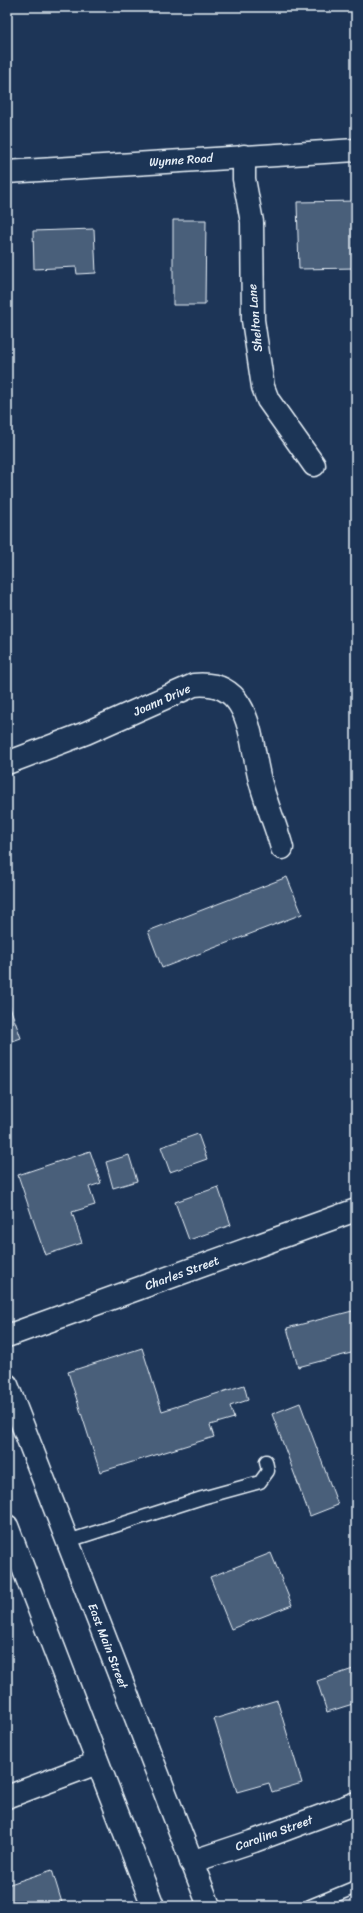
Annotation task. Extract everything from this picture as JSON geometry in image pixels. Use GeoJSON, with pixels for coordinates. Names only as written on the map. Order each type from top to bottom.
{"type":"FeatureCollection","features":[{"type":"Feature","properties":{"kind":"street","name":"Wynne Road"},"geometry":{"type":"LineString","coordinates":[[7,172],[356,150]]}},
{"type":"Feature","properties":{"kind":"street","name":"Shelton Lane"},"geometry":{"type":"LineString","coordinates":[[244,156],[244,179],[252,222],[253,320],[263,387],[268,400],[314,465]]}},
{"type":"Feature","properties":{"kind":"street","name":"Joann Drive"},"geometry":{"type":"LineString","coordinates":[[7,763],[86,734],[194,685],[208,684],[223,688],[234,697],[243,710],[260,782],[282,848]]}},
{"type":"Feature","properties":{"kind":"street","name":"Charles Street"},"geometry":{"type":"LineString","coordinates":[[7,1336],[356,1210]]}},
{"type":"Feature","properties":{"kind":"street","name":"East Main Street"},"geometry":{"type":"LineString","coordinates":[[7,1385],[209,1906]]}},
{"type":"Feature","properties":{"kind":"street"},"geometry":{"type":"LineString","coordinates":[[7,1526],[153,1906]]}},
{"type":"Feature","properties":{"kind":"street"},"geometry":{"type":"LineString","coordinates":[[7,1797],[97,1763]]}},
{"type":"Feature","properties":{"kind":"street","name":"Carolina Street"},"geometry":{"type":"LineString","coordinates":[[191,1862],[254,1841],[356,1803]]}},
{"type":"Feature","properties":{"kind":"lane"},"geometry":{"type":"LineString","coordinates":[[68,1541],[202,1498],[260,1482],[268,1470],[266,1461]]}},
{"type":"Feature","properties":{"kind":"lane"},"geometry":{"type":"LineString","coordinates":[[310,1906],[356,1886]]}},
{"type":"Feature","properties":{"kind":"building"},"geometry":{"type":"Polygon","coordinates":[[[356,201],[356,268],[299,269],[297,202],[356,201]]]}},
{"type":"Feature","properties":{"kind":"building"},"geometry":{"type":"Polygon","coordinates":[[[173,220],[206,220],[205,305],[173,305],[173,220]]]}},
{"type":"Feature","properties":{"kind":"building"},"geometry":{"type":"Polygon","coordinates":[[[94,229],[96,273],[77,274],[76,267],[34,269],[33,231],[94,229]]]}},
{"type":"Feature","properties":{"kind":"building"},"geometry":{"type":"Polygon","coordinates":[[[287,877],[302,914],[162,968],[148,931],[287,877]]]}},
{"type":"Feature","properties":{"kind":"building"},"geometry":{"type":"Polygon","coordinates":[[[7,999],[21,1038],[7,1043],[7,999]]]}},
{"type":"Feature","properties":{"kind":"building"},"geometry":{"type":"Polygon","coordinates":[[[198,1134],[207,1159],[170,1172],[161,1147],[198,1134]]]}},
{"type":"Feature","properties":{"kind":"building"},"geometry":{"type":"Polygon","coordinates":[[[90,1151],[101,1183],[89,1187],[95,1205],[72,1212],[82,1243],[45,1255],[18,1175],[90,1151]]]}},
{"type":"Feature","properties":{"kind":"building"},"geometry":{"type":"Polygon","coordinates":[[[129,1155],[137,1181],[113,1188],[106,1162],[129,1155]]]}},
{"type":"Feature","properties":{"kind":"building"},"geometry":{"type":"Polygon","coordinates":[[[218,1187],[231,1225],[189,1240],[175,1202],[218,1187]]]}},
{"type":"Feature","properties":{"kind":"building"},"geometry":{"type":"Polygon","coordinates":[[[356,1310],[356,1357],[355,1352],[298,1367],[287,1328],[356,1310]]]}},
{"type":"Feature","properties":{"kind":"building"},"geometry":{"type":"Polygon","coordinates":[[[142,1348],[162,1411],[244,1385],[248,1400],[230,1406],[234,1418],[210,1425],[214,1437],[100,1472],[68,1372],[142,1348]]]}},
{"type":"Feature","properties":{"kind":"building"},"geometry":{"type":"Polygon","coordinates":[[[300,1403],[338,1505],[310,1516],[272,1414],[300,1403]]]}},
{"type":"Feature","properties":{"kind":"building"},"geometry":{"type":"Polygon","coordinates":[[[271,1553],[292,1605],[231,1629],[210,1577],[271,1553]]]}},
{"type":"Feature","properties":{"kind":"building"},"geometry":{"type":"Polygon","coordinates":[[[356,1668],[356,1703],[327,1712],[317,1681],[356,1668]]]}},
{"type":"Feature","properties":{"kind":"building"},"geometry":{"type":"Polygon","coordinates":[[[277,1700],[302,1783],[272,1792],[269,1783],[237,1792],[214,1719],[277,1700]]]}},
{"type":"Feature","properties":{"kind":"building"},"geometry":{"type":"Polygon","coordinates":[[[52,1870],[63,1906],[7,1906],[7,1885],[52,1870]]]}}]}
